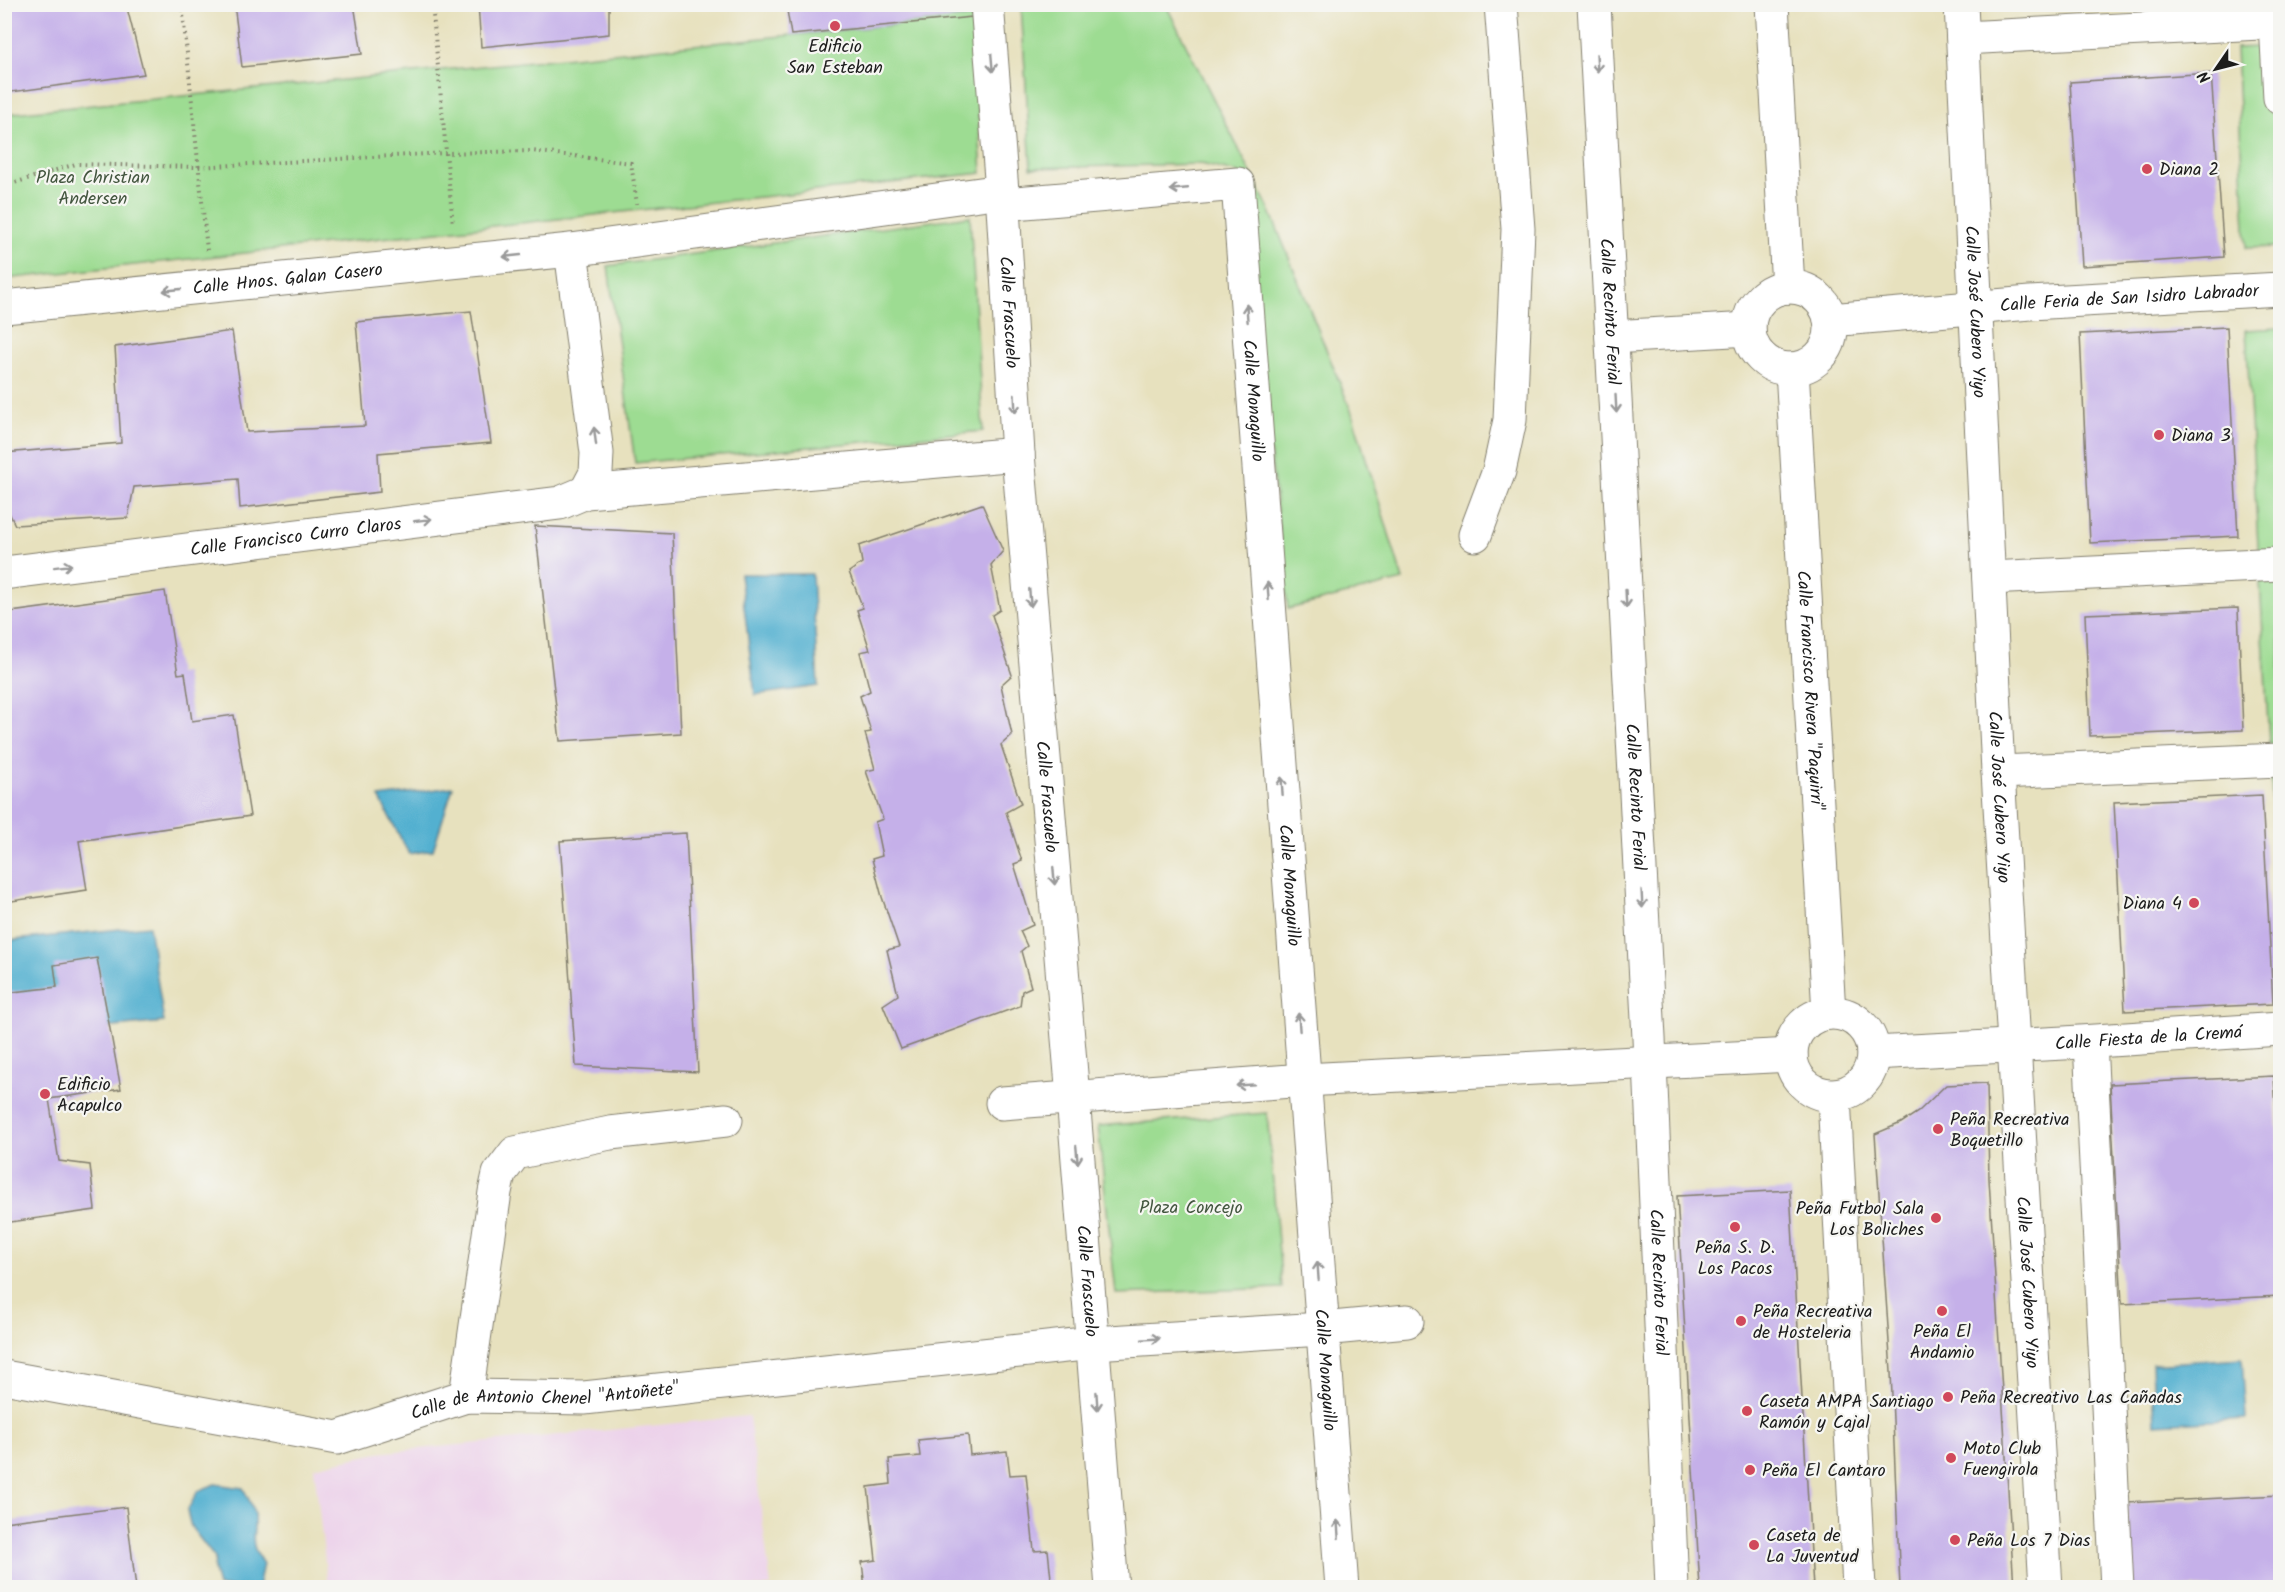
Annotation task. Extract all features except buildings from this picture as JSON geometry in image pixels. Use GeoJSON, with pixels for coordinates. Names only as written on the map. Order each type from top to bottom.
{"type":"FeatureCollection","features":[{"type":"Feature","properties":{"kind":"street","name":"Calle Frascuelo"},"geometry":{"type":"LineString","coordinates":[[987,4],[1003,197],[1018,454],[1112,1587]]}},
{"type":"Feature","properties":{"kind":"street"},"geometry":{"type":"LineString","coordinates":[[1476,535],[1499,471],[1510,420],[1518,229],[1501,4]]}},
{"type":"Feature","properties":{"kind":"street","name":"Calle Recinto Ferial"},"geometry":{"type":"LineString","coordinates":[[1594,4],[1651,1063],[1672,1587]]}},
{"type":"Feature","properties":{"kind":"street"},"geometry":{"type":"LineString","coordinates":[[1772,4],[1788,287]]}},
{"type":"Feature","properties":{"kind":"street","name":"Calle José Cubero Yiyo"},"geometry":{"type":"LineString","coordinates":[[1961,4],[1998,772],[2046,1587]]}},
{"type":"Feature","properties":{"kind":"street"},"geometry":{"type":"LineString","coordinates":[[1963,38],[2277,16],[2280,98]]}},
{"type":"Feature","properties":{"kind":"street","name":"Calle Hnos. Galan Casero"},"geometry":{"type":"LineString","coordinates":[[4,308],[570,250],[1003,197],[1238,184]]}},
{"type":"Feature","properties":{"kind":"street","name":"Calle Monaguillo"},"geometry":{"type":"LineString","coordinates":[[1238,184],[1342,1587]]}},
{"type":"Feature","properties":{"kind":"street"},"geometry":{"type":"LineString","coordinates":[[570,250],[597,453],[596,473],[586,492]]}},
{"type":"Feature","properties":{"kind":"street"},"geometry":{"type":"LineString","coordinates":[[1788,287],[1800,288],[1813,294],[1822,303],[1830,320],[1830,339],[1824,352],[1810,364],[1792,369],[1779,368],[1767,363],[1751,342],[1749,329],[1756,305],[1764,296],[1775,289],[1788,287]]}},
{"type":"Feature","properties":{"kind":"street","name":"Calle Feria de San Isidro Labrador"},"geometry":{"type":"LineString","coordinates":[[1830,320],[1976,307],[2280,289]]}},
{"type":"Feature","properties":{"kind":"street"},"geometry":{"type":"LineString","coordinates":[[1612,338],[1749,329]]}},
{"type":"Feature","properties":{"kind":"street","name":"Calle Francisco Rivera \"Paquirri\""},"geometry":{"type":"LineString","coordinates":[[1792,369],[1829,1013]]}},
{"type":"Feature","properties":{"kind":"street","name":"Calle Francisco Curro Claros"},"geometry":{"type":"LineString","coordinates":[[4,573],[560,503],[586,492],[1018,454]]}},
{"type":"Feature","properties":{"kind":"street"},"geometry":{"type":"LineString","coordinates":[[1989,578],[2280,564]]}},
{"type":"Feature","properties":{"kind":"street"},"geometry":{"type":"LineString","coordinates":[[1998,772],[2280,760]]}},
{"type":"Feature","properties":{"kind":"street"},"geometry":{"type":"LineString","coordinates":[[1829,1013],[1854,1020],[1864,1029],[1871,1040],[1873,1053],[1872,1066],[1858,1087],[1846,1093],[1834,1095],[1815,1091],[1799,1080],[1791,1056],[1792,1043],[1806,1022],[1829,1013]]}},
{"type":"Feature","properties":{"kind":"street","name":"Calle Fiesta de la Cremá"},"geometry":{"type":"LineString","coordinates":[[1873,1053],[2280,1029]]}},
{"type":"Feature","properties":{"kind":"street"},"geometry":{"type":"LineString","coordinates":[[2090,1042],[2117,1587]]}},
{"type":"Feature","properties":{"kind":"street"},"geometry":{"type":"LineString","coordinates":[[1002,1103],[1304,1080],[1791,1056]]}},
{"type":"Feature","properties":{"kind":"street"},"geometry":{"type":"LineString","coordinates":[[1834,1095],[1859,1587]]}},
{"type":"Feature","properties":{"kind":"street"},"geometry":{"type":"LineString","coordinates":[[466,1396],[495,1192],[499,1174],[515,1153],[610,1133],[726,1120]]}},
{"type":"Feature","properties":{"kind":"street","name":"Calle de Antonio Chenel \"Antoñete\""},"geometry":{"type":"LineString","coordinates":[[4,1377],[337,1438],[466,1396],[584,1398],[1093,1343],[1322,1329],[1407,1320]]}},
{"type":"Feature","properties":{"kind":"path"},"geometry":{"type":"LineString","coordinates":[[182,4],[208,261]]}},
{"type":"Feature","properties":{"kind":"path"},"geometry":{"type":"LineString","coordinates":[[432,4],[454,231]]}},
{"type":"Feature","properties":{"kind":"path"},"geometry":{"type":"LineString","coordinates":[[4,186],[76,164],[197,167],[445,153],[532,151],[631,163],[642,240]]}},
{"type":"Feature","properties":{"kind":"shaded area"},"geometry":{"type":"Polygon","coordinates":[[[749,1416],[771,1587],[328,1587],[314,1467],[378,1453],[749,1416]]]}},
{"type":"Feature","properties":{"kind":"green space"},"geometry":{"type":"Polygon","coordinates":[[[1021,5],[1166,5],[1270,211],[1352,413],[1403,580],[1288,609],[1239,173],[1201,164],[1031,168],[1021,5]]]}},
{"type":"Feature","properties":{"kind":"green space","name":"Plaza Christian Andersen"},"geometry":{"type":"Polygon","coordinates":[[[972,17],[982,173],[5,279],[4,114],[972,17]]]}},
{"type":"Feature","properties":{"kind":"green space"},"geometry":{"type":"Polygon","coordinates":[[[2280,46],[2280,247],[2246,248],[2236,48],[2280,46]]]}},
{"type":"Feature","properties":{"kind":"green space"},"geometry":{"type":"Polygon","coordinates":[[[970,216],[983,431],[635,463],[608,266],[970,216]]]}},
{"type":"Feature","properties":{"kind":"green space"},"geometry":{"type":"Polygon","coordinates":[[[2280,328],[2280,833],[2274,833],[2246,330],[2280,328]]]}},
{"type":"Feature","properties":{"kind":"green space","name":"Plaza Concejo"},"geometry":{"type":"Polygon","coordinates":[[[1267,1113],[1282,1288],[1116,1294],[1098,1126],[1267,1113]]]}},
{"type":"Feature","properties":{"kind":"water"},"geometry":{"type":"Polygon","coordinates":[[[740,574],[812,574],[818,686],[755,695],[740,574]]]}},
{"type":"Feature","properties":{"kind":"water"},"geometry":{"type":"Polygon","coordinates":[[[453,787],[433,850],[409,854],[379,797],[453,787]]]}},
{"type":"Feature","properties":{"kind":"water"},"geometry":{"type":"Polygon","coordinates":[[[149,926],[164,1022],[5,1038],[5,941],[149,926]]]}},
{"type":"Feature","properties":{"kind":"water"},"geometry":{"type":"Polygon","coordinates":[[[2242,1358],[2246,1419],[2155,1424],[2152,1364],[2242,1358]]]}},
{"type":"Feature","properties":{"kind":"water"},"geometry":{"type":"Polygon","coordinates":[[[215,1484],[243,1488],[251,1504],[254,1514],[255,1549],[263,1564],[258,1587],[218,1587],[214,1570],[215,1558],[191,1527],[187,1511],[198,1491],[215,1484]]]}},
{"type":"Feature","properties":{"kind":"place","name":"Edificio San Esteban"},"geometry":{"type":"Point","coordinates":[835,26]}},
{"type":"Feature","properties":{"kind":"place","name":"Diana 2"},"geometry":{"type":"Point","coordinates":[2147,169]}},
{"type":"Feature","properties":{"kind":"place","name":"Diana 3"},"geometry":{"type":"Point","coordinates":[2159,435]}},
{"type":"Feature","properties":{"kind":"place","name":"Diana 4"},"geometry":{"type":"Point","coordinates":[2194,903]}},
{"type":"Feature","properties":{"kind":"place","name":"Edificio Acapulco"},"geometry":{"type":"Point","coordinates":[45,1094]}},
{"type":"Feature","properties":{"kind":"place","name":"Peña Recreativa Boquetillo"},"geometry":{"type":"Point","coordinates":[1938,1129]}},
{"type":"Feature","properties":{"kind":"place","name":"Peña Futbol Sala Los Boliches"},"geometry":{"type":"Point","coordinates":[1936,1218]}},
{"type":"Feature","properties":{"kind":"place","name":"Peña S. D. Los Pacos"},"geometry":{"type":"Point","coordinates":[1735,1227]}},
{"type":"Feature","properties":{"kind":"place","name":"Peña El Andamio"},"geometry":{"type":"Point","coordinates":[1942,1311]}},
{"type":"Feature","properties":{"kind":"place","name":"Peña Recreativa de Hosteleria"},"geometry":{"type":"Point","coordinates":[1741,1321]}},
{"type":"Feature","properties":{"kind":"place","name":"Peña Recreativo Las Cañadas"},"geometry":{"type":"Point","coordinates":[1948,1397]}},
{"type":"Feature","properties":{"kind":"place","name":"Caseta AMPA Santiago Ramón y Cajal"},"geometry":{"type":"Point","coordinates":[1747,1411]}},
{"type":"Feature","properties":{"kind":"place","name":"Moto Club Fuengirola"},"geometry":{"type":"Point","coordinates":[1951,1458]}},
{"type":"Feature","properties":{"kind":"place","name":"Peña El Cantaro"},"geometry":{"type":"Point","coordinates":[1750,1470]}},
{"type":"Feature","properties":{"kind":"place","name":"Peña Los 7 Dias"},"geometry":{"type":"Point","coordinates":[1955,1540]}},
{"type":"Feature","properties":{"kind":"place","name":"Caseta de La Juventud"},"geometry":{"type":"Point","coordinates":[1754,1545]}}]}
